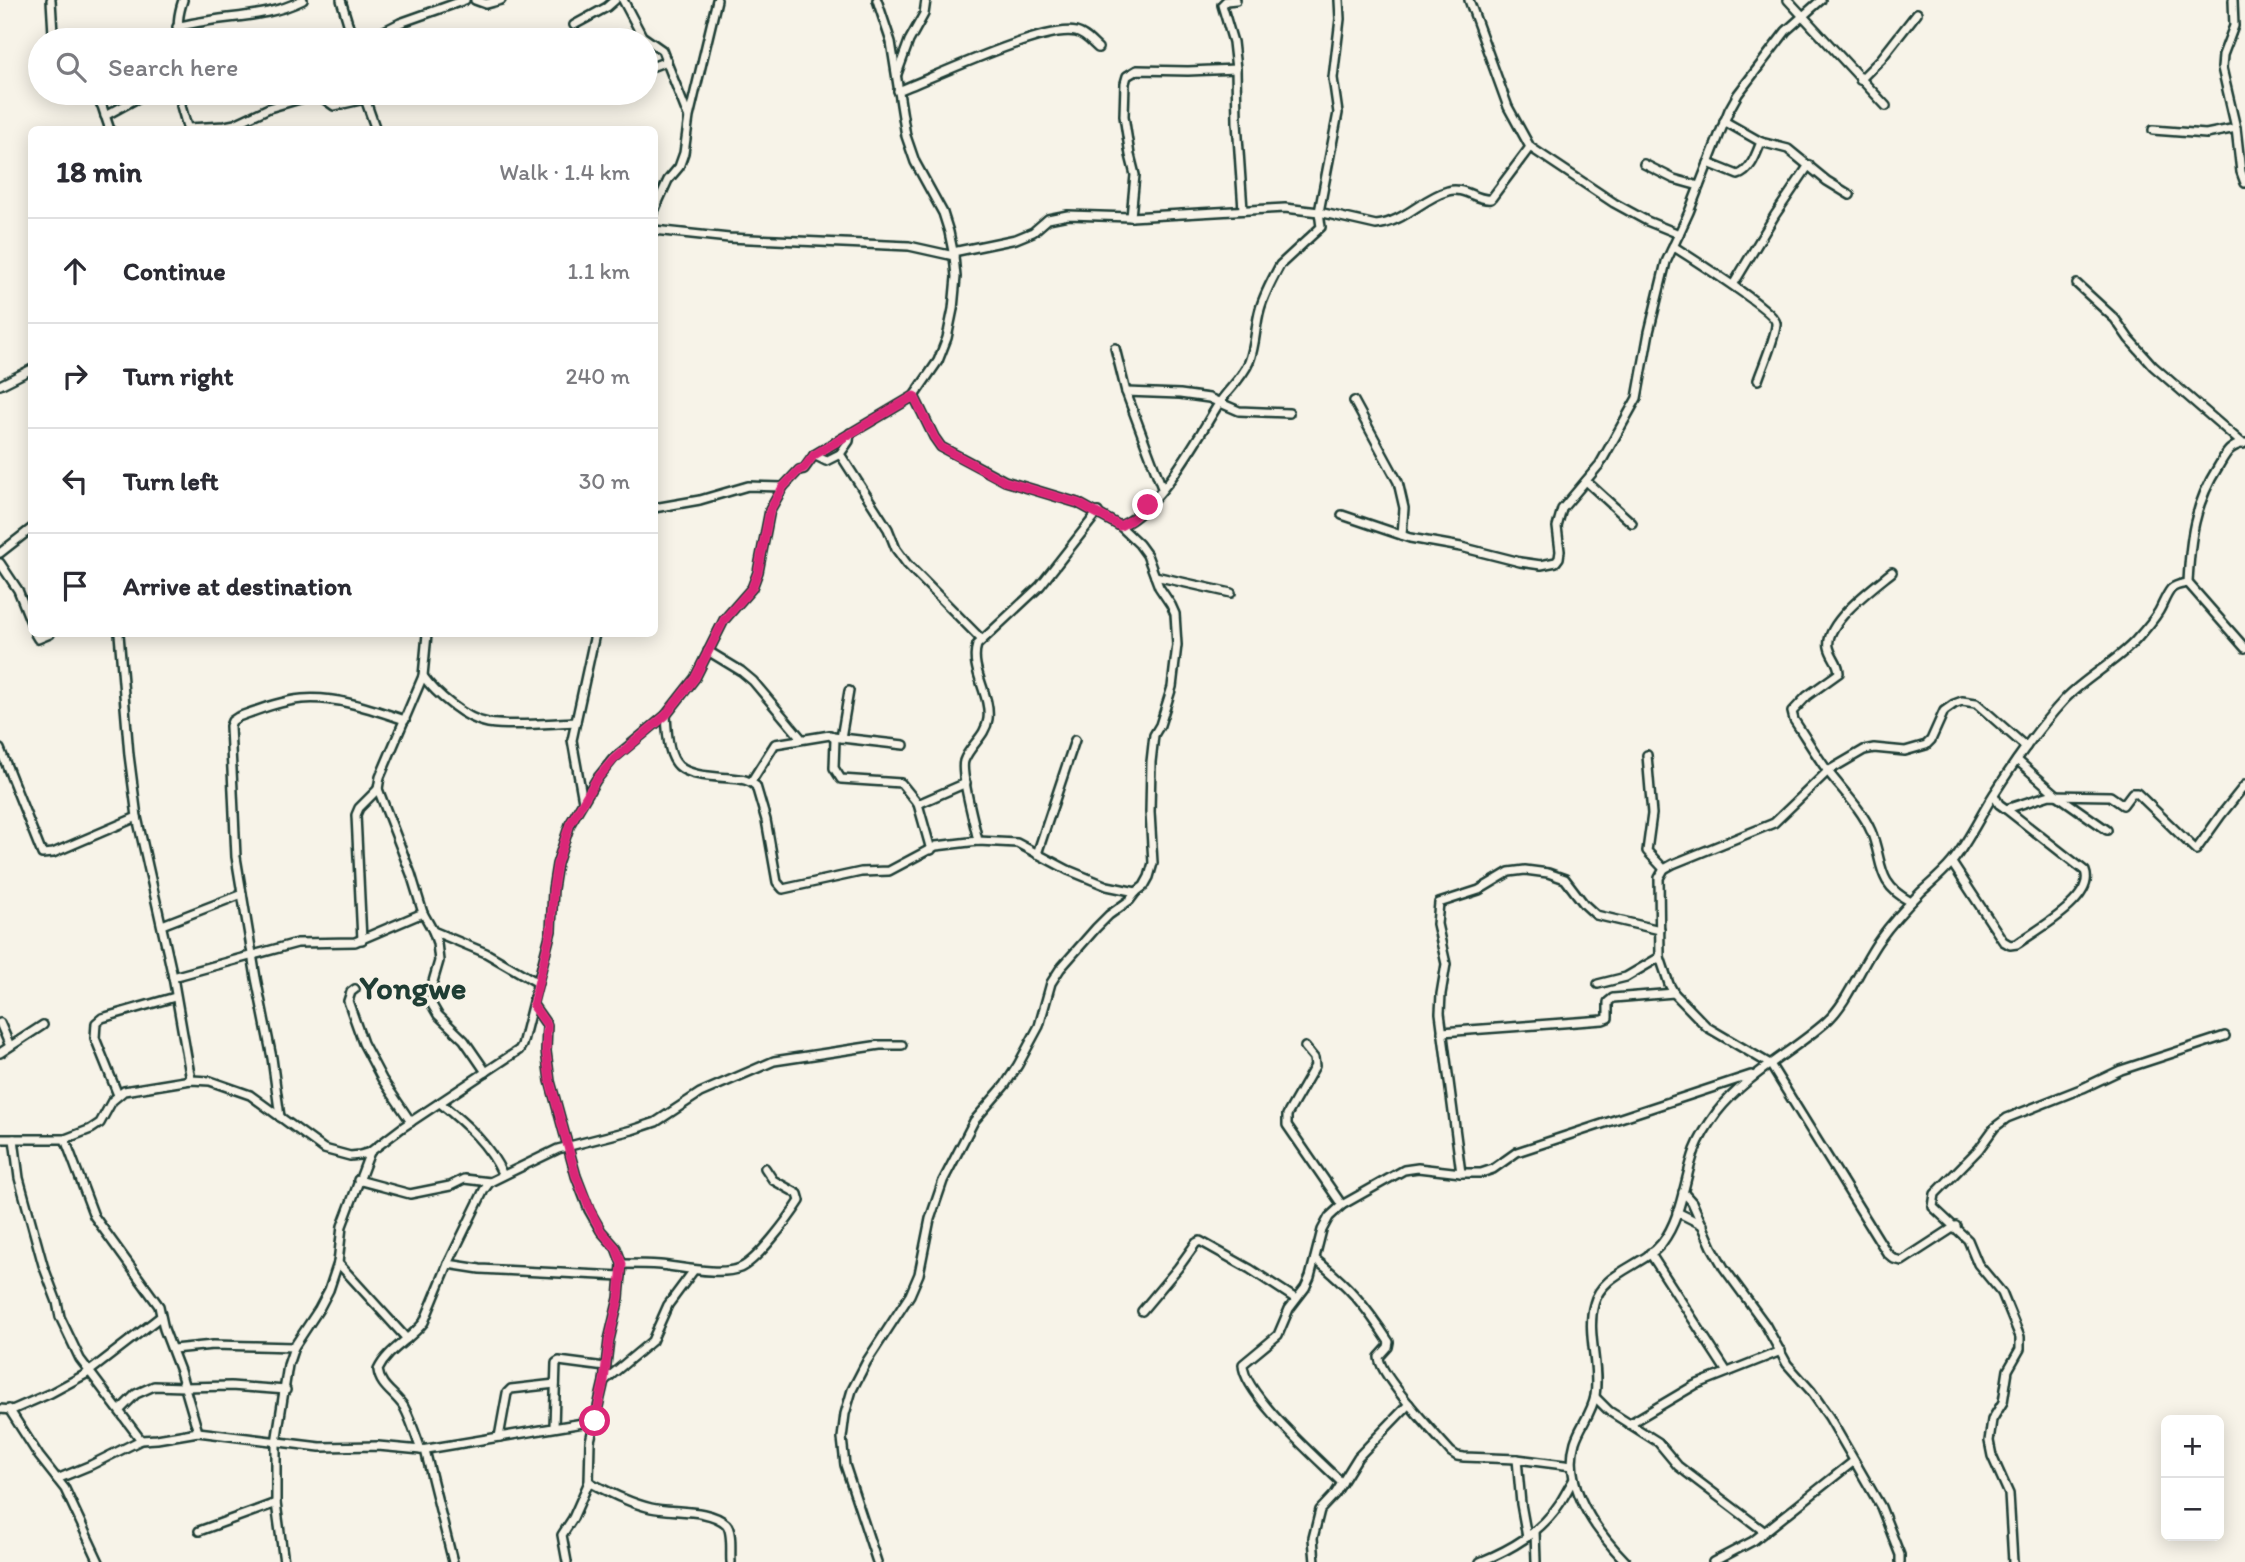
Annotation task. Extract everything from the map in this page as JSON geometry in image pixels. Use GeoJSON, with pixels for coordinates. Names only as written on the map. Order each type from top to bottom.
{"type":"FeatureCollection","features":[{"type":"Feature","properties":{"kind":"street"},"geometry":{"type":"LineString","coordinates":[[51,0],[53,28]]}},
{"type":"Feature","properties":{"kind":"street"},"geometry":{"type":"LineString","coordinates":[[183,0],[177,27],[196,22],[258,16],[285,9],[303,0]]}},
{"type":"Feature","properties":{"kind":"street"},"geometry":{"type":"LineString","coordinates":[[341,0],[349,28]]}},
{"type":"Feature","properties":{"kind":"street"},"geometry":{"type":"LineString","coordinates":[[390,28],[450,2],[465,0]]}},
{"type":"Feature","properties":{"kind":"street"},"geometry":{"type":"LineString","coordinates":[[475,0],[492,4],[501,0]]}},
{"type":"Feature","properties":{"kind":"street"},"geometry":{"type":"LineString","coordinates":[[574,25],[615,0]]}},
{"type":"Feature","properties":{"kind":"street"},"geometry":{"type":"LineString","coordinates":[[623,0],[638,28]]}},
{"type":"Feature","properties":{"kind":"street"},"geometry":{"type":"LineString","coordinates":[[658,202],[682,159],[689,117],[717,0]]}},
{"type":"Feature","properties":{"kind":"street"},"geometry":{"type":"LineString","coordinates":[[0,1139],[65,1139],[100,1122],[118,1095],[133,1089],[191,1080],[210,1081],[250,1095],[324,1149],[350,1156],[370,1153],[411,1122],[519,1050],[551,931],[553,889],[562,846],[570,824],[596,780],[614,759],[666,715],[695,678],[724,620],[752,588],[758,572],[770,510],[783,487],[814,455],[914,396],[938,361],[947,338],[956,277],[954,254],[943,213],[915,162],[906,136],[891,42],[877,0]]}},
{"type":"Feature","properties":{"kind":"street"},"geometry":{"type":"LineString","coordinates":[[896,75],[909,41],[924,14],[926,0]]}},
{"type":"Feature","properties":{"kind":"street"},"geometry":{"type":"LineString","coordinates":[[1236,0],[1226,1],[1222,5],[1233,42],[1236,69],[1243,210]]}},
{"type":"Feature","properties":{"kind":"street"},"geometry":{"type":"LineString","coordinates":[[1120,526],[1140,512],[1190,454],[1219,403],[1244,373],[1250,359],[1260,308],[1280,265],[1319,230],[1319,212],[1338,113],[1333,78],[1340,19],[1339,0]]}},
{"type":"Feature","properties":{"kind":"street"},"geometry":{"type":"LineString","coordinates":[[1469,0],[1508,107],[1530,147],[1614,203],[1647,221],[1679,233]]}},
{"type":"Feature","properties":{"kind":"street"},"geometry":{"type":"LineString","coordinates":[[1788,0],[1886,106]]}},
{"type":"Feature","properties":{"kind":"street"},"geometry":{"type":"LineString","coordinates":[[1342,515],[1402,535],[1520,562],[1553,564],[1559,558],[1557,527],[1562,509],[1614,442],[1637,398],[1666,262],[1724,121],[1755,69],[1786,31],[1821,0]]}},
{"type":"Feature","properties":{"kind":"street"},"geometry":{"type":"LineString","coordinates":[[2233,0],[2234,26],[2223,55],[2222,68],[2245,183]]}},
{"type":"Feature","properties":{"kind":"street"},"geometry":{"type":"LineString","coordinates":[[1860,80],[1881,60],[1917,13]]}},
{"type":"Feature","properties":{"kind":"street"},"geometry":{"type":"LineString","coordinates":[[898,90],[1044,34],[1074,31],[1082,33],[1098,48]]}},
{"type":"Feature","properties":{"kind":"street"},"geometry":{"type":"LineString","coordinates":[[658,47],[667,61],[689,117]]}},
{"type":"Feature","properties":{"kind":"street"},"geometry":{"type":"LineString","coordinates":[[658,64],[667,61]]}},
{"type":"Feature","properties":{"kind":"street"},"geometry":{"type":"LineString","coordinates":[[1131,217],[1135,175],[1124,116],[1127,76],[1137,70],[1236,69]]}},
{"type":"Feature","properties":{"kind":"street"},"geometry":{"type":"LineString","coordinates":[[101,105],[109,126]]}},
{"type":"Feature","properties":{"kind":"street"},"geometry":{"type":"LineString","coordinates":[[105,116],[125,105]]}},
{"type":"Feature","properties":{"kind":"street"},"geometry":{"type":"LineString","coordinates":[[181,105],[187,126]]}},
{"type":"Feature","properties":{"kind":"street"},"geometry":{"type":"LineString","coordinates":[[227,126],[279,105]]}},
{"type":"Feature","properties":{"kind":"street"},"geometry":{"type":"LineString","coordinates":[[367,105],[375,126]]}},
{"type":"Feature","properties":{"kind":"street"},"geometry":{"type":"LineString","coordinates":[[1724,121],[1761,142],[1788,149],[1850,195]]}},
{"type":"Feature","properties":{"kind":"street"},"geometry":{"type":"LineString","coordinates":[[2153,130],[2206,134],[2236,128]]}},
{"type":"Feature","properties":{"kind":"street"},"geometry":{"type":"LineString","coordinates":[[1708,163],[1738,175],[1744,174],[1761,142]]}},
{"type":"Feature","properties":{"kind":"street"},"geometry":{"type":"LineString","coordinates":[[658,230],[729,238],[909,246],[954,254],[1016,239],[1057,216],[1131,217],[1285,208],[1319,212],[1377,225],[1396,220],[1452,189],[1485,200],[1491,199],[1530,147]]}},
{"type":"Feature","properties":{"kind":"street"},"geometry":{"type":"LineString","coordinates":[[1644,164],[1674,179],[1699,186]]}},
{"type":"Feature","properties":{"kind":"street"},"geometry":{"type":"LineString","coordinates":[[1733,285],[1809,165]]}},
{"type":"Feature","properties":{"kind":"street"},"geometry":{"type":"LineString","coordinates":[[1673,246],[1733,285],[1773,316],[1776,321],[1758,380]]}},
{"type":"Feature","properties":{"kind":"street"},"geometry":{"type":"LineString","coordinates":[[2077,284],[2115,319],[2153,366],[2244,443]]}},
{"type":"Feature","properties":{"kind":"street"},"geometry":{"type":"LineString","coordinates":[[1115,348],[1126,392],[1162,488]]}},
{"type":"Feature","properties":{"kind":"street"},"geometry":{"type":"LineString","coordinates":[[0,385],[28,372]]}},
{"type":"Feature","properties":{"kind":"street"},"geometry":{"type":"LineString","coordinates":[[1126,392],[1180,394],[1209,398],[1240,411],[1289,413]]}},
{"type":"Feature","properties":{"kind":"street"},"geometry":{"type":"LineString","coordinates":[[877,1562],[845,1465],[842,1438],[852,1390],[867,1361],[910,1295],[919,1274],[930,1219],[943,1181],[974,1121],[1018,1065],[1039,1026],[1051,983],[1096,928],[1144,886],[1153,863],[1150,812],[1154,735],[1160,725],[1172,687],[1177,645],[1175,614],[1147,555],[1120,526],[1098,512],[1070,500],[1004,481],[941,447],[914,396]]}},
{"type":"Feature","properties":{"kind":"street"},"geometry":{"type":"LineString","coordinates":[[1354,401],[1398,482],[1404,508],[1402,535]]}},
{"type":"Feature","properties":{"kind":"street"},"geometry":{"type":"LineString","coordinates":[[814,455],[826,461],[840,454],[849,441],[850,433]]}},
{"type":"Feature","properties":{"kind":"street"},"geometry":{"type":"LineString","coordinates":[[2244,443],[2230,449],[2212,476],[2198,506],[2190,545],[2188,583],[2245,648]]}},
{"type":"Feature","properties":{"kind":"street"},"geometry":{"type":"LineString","coordinates":[[840,454],[907,564],[982,640]]}},
{"type":"Feature","properties":{"kind":"street"},"geometry":{"type":"LineString","coordinates":[[1586,481],[1632,523]]}},
{"type":"Feature","properties":{"kind":"street"},"geometry":{"type":"LineString","coordinates":[[658,507],[700,500],[748,486],[783,487]]}},
{"type":"Feature","properties":{"kind":"street"},"geometry":{"type":"LineString","coordinates":[[978,841],[964,761],[985,728],[988,718],[975,655],[977,645],[1040,586],[1098,512]]}},
{"type":"Feature","properties":{"kind":"street"},"geometry":{"type":"LineString","coordinates":[[0,552],[28,531]]}},
{"type":"Feature","properties":{"kind":"street"},"geometry":{"type":"LineString","coordinates":[[0,563],[18,590],[28,615]]}},
{"type":"Feature","properties":{"kind":"street"},"geometry":{"type":"LineString","coordinates":[[1892,572],[1856,601],[1837,623],[1829,648],[1840,668],[1839,673],[1807,696],[1792,712],[1794,720],[1828,771],[1865,820],[1886,881],[1898,895],[1911,902]]}},
{"type":"Feature","properties":{"kind":"street"},"geometry":{"type":"LineString","coordinates":[[1155,576],[1231,593]]}},
{"type":"Feature","properties":{"kind":"street"},"geometry":{"type":"LineString","coordinates":[[1626,1562],[1610,1546],[1597,1527],[1574,1479],[1572,1466],[1575,1442],[1595,1397],[1594,1304],[1603,1287],[1663,1241],[1677,1212],[1696,1147],[1715,1115],[1731,1095],[1828,1020],[1879,940],[1911,902],[1952,863],[2017,760],[2065,699],[2138,638],[2159,612],[2171,590],[2179,584],[2188,583]]}},
{"type":"Feature","properties":{"kind":"street"},"geometry":{"type":"LineString","coordinates":[[119,637],[137,817],[173,977],[191,1080]]}},
{"type":"Feature","properties":{"kind":"street"},"geometry":{"type":"LineString","coordinates":[[427,637],[423,676],[380,777],[378,789],[423,913],[437,943],[439,961],[432,985],[431,1003],[438,1015],[464,1040],[486,1072]]}},
{"type":"Feature","properties":{"kind":"street"},"geometry":{"type":"LineString","coordinates":[[583,802],[572,740],[594,637]]}},
{"type":"Feature","properties":{"kind":"street"},"geometry":{"type":"LineString","coordinates":[[708,651],[753,681],[802,738]]}},
{"type":"Feature","properties":{"kind":"street"},"geometry":{"type":"LineString","coordinates":[[423,676],[441,698],[478,720],[499,723],[576,722]]}},
{"type":"Feature","properties":{"kind":"street"},"geometry":{"type":"LineString","coordinates":[[849,691],[837,737],[834,768],[841,779],[901,783],[918,804],[931,850]]}},
{"type":"Feature","properties":{"kind":"street"},"geometry":{"type":"LineString","coordinates":[[280,1117],[270,1044],[236,858],[230,726],[234,718],[302,699],[356,704],[405,720]]}},
{"type":"Feature","properties":{"kind":"street"},"geometry":{"type":"LineString","coordinates":[[1956,1226],[1902,1261],[1894,1259],[1888,1253],[1770,1064],[1707,1027],[1674,993],[1660,957],[1659,878],[1664,869],[1774,823],[1828,771],[1864,750],[1874,748],[1905,751],[1926,745],[1936,732],[1944,711],[1962,701],[1976,703],[2026,747]]}},
{"type":"Feature","properties":{"kind":"street"},"geometry":{"type":"LineString","coordinates":[[666,715],[670,750],[681,770],[692,775],[742,779],[756,786],[760,794],[777,883],[783,888],[861,872],[889,871],[943,844],[978,841],[1027,847],[1107,886],[1136,892]]}},
{"type":"Feature","properties":{"kind":"street"},"geometry":{"type":"LineString","coordinates":[[751,782],[775,744],[802,738],[837,737],[904,745]]}},
{"type":"Feature","properties":{"kind":"street"},"geometry":{"type":"LineString","coordinates":[[1037,854],[1075,740]]}},
{"type":"Feature","properties":{"kind":"street"},"geometry":{"type":"LineString","coordinates":[[0,749],[42,854],[52,853],[137,817]]}},
{"type":"Feature","properties":{"kind":"street"},"geometry":{"type":"LineString","coordinates":[[1647,755],[1652,814],[1647,851],[1664,869]]}},
{"type":"Feature","properties":{"kind":"street"},"geometry":{"type":"LineString","coordinates":[[2017,760],[2057,795],[2107,830]]}},
{"type":"Feature","properties":{"kind":"street"},"geometry":{"type":"LineString","coordinates":[[918,804],[966,783]]}},
{"type":"Feature","properties":{"kind":"street"},"geometry":{"type":"LineString","coordinates":[[2006,809],[2043,796],[2057,795],[2109,796],[2123,805],[2132,793],[2137,793],[2196,850],[2245,785]]}},
{"type":"Feature","properties":{"kind":"street"},"geometry":{"type":"LineString","coordinates":[[362,940],[356,815],[359,808],[378,789]]}},
{"type":"Feature","properties":{"kind":"street"},"geometry":{"type":"LineString","coordinates":[[1952,863],[2003,941],[2010,945],[2017,944],[2067,908],[2081,892],[2087,881],[2085,871],[1999,804],[1994,795]]}},
{"type":"Feature","properties":{"kind":"street"},"geometry":{"type":"LineString","coordinates":[[1461,1173],[1442,1032],[1441,995],[1446,964],[1436,917],[1439,903],[1479,890],[1509,872],[1525,870],[1565,878],[1584,904],[1596,915],[1660,930]]}},
{"type":"Feature","properties":{"kind":"street"},"geometry":{"type":"LineString","coordinates":[[162,925],[242,894]]}},
{"type":"Feature","properties":{"kind":"street"},"geometry":{"type":"LineString","coordinates":[[173,977],[297,943],[346,944],[362,940],[423,913]]}},
{"type":"Feature","properties":{"kind":"street"},"geometry":{"type":"LineString","coordinates":[[433,932],[486,953],[538,983]]}},
{"type":"Feature","properties":{"kind":"street"},"geometry":{"type":"LineString","coordinates":[[1598,984],[1626,977],[1660,957]]}},
{"type":"Feature","properties":{"kind":"street"},"geometry":{"type":"LineString","coordinates":[[355,989],[348,1001],[363,1043],[382,1079],[411,1122]]}},
{"type":"Feature","properties":{"kind":"street"},"geometry":{"type":"LineString","coordinates":[[1442,1032],[1603,1020],[1608,1018],[1608,1002],[1613,998],[1674,993]]}},
{"type":"Feature","properties":{"kind":"street"},"geometry":{"type":"LineString","coordinates":[[118,1095],[95,1038],[96,1023],[102,1018],[175,997]]}},
{"type":"Feature","properties":{"kind":"street"},"geometry":{"type":"LineString","coordinates":[[533,1005],[547,1025],[546,1051],[550,1081],[576,1176],[590,1210],[601,1231],[616,1248],[622,1264],[604,1381],[590,1441],[589,1482],[573,1518],[563,1530],[562,1538],[569,1561]]}},
{"type":"Feature","properties":{"kind":"street"},"geometry":{"type":"LineString","coordinates":[[0,1023],[10,1046]]}},
{"type":"Feature","properties":{"kind":"street"},"geometry":{"type":"LineString","coordinates":[[0,1053],[43,1025]]}},
{"type":"Feature","properties":{"kind":"street"},"geometry":{"type":"LineString","coordinates":[[2013,1562],[2009,1494],[1992,1455],[1989,1441],[1992,1420],[2003,1402],[2008,1370],[2021,1343],[2002,1293],[1978,1264],[1968,1240],[1933,1207],[1932,1201],[1935,1194],[1979,1149],[1995,1127],[2021,1112],[2121,1070],[2225,1036]]}},
{"type":"Feature","properties":{"kind":"street"},"geometry":{"type":"LineString","coordinates":[[453,1562],[423,1450],[406,1410],[385,1388],[378,1373],[385,1359],[424,1322],[448,1264],[490,1182],[567,1147],[656,1122],[700,1093],[774,1061],[880,1045],[902,1045]]}},
{"type":"Feature","properties":{"kind":"street"},"geometry":{"type":"LineString","coordinates":[[1306,1047],[1314,1058],[1315,1066],[1287,1115],[1287,1125],[1342,1205]]}},
{"type":"Feature","properties":{"kind":"street"},"geometry":{"type":"LineString","coordinates":[[1342,1483],[1278,1421],[1243,1371],[1243,1364],[1278,1335],[1284,1319],[1305,1288],[1322,1230],[1329,1217],[1342,1205],[1410,1168],[1481,1173],[1493,1169],[1517,1152],[1755,1074]]}},
{"type":"Feature","properties":{"kind":"street"},"geometry":{"type":"LineString","coordinates":[[440,1103],[482,1140],[503,1175]]}},
{"type":"Feature","properties":{"kind":"street"},"geometry":{"type":"LineString","coordinates":[[14,1139],[19,1178],[43,1265],[65,1329],[80,1359],[141,1440]]}},
{"type":"Feature","properties":{"kind":"street"},"geometry":{"type":"LineString","coordinates":[[65,1139],[94,1216],[158,1304],[198,1432]]}},
{"type":"Feature","properties":{"kind":"street"},"geometry":{"type":"LineString","coordinates":[[284,1562],[276,1503],[276,1443],[288,1365],[295,1347],[329,1290],[338,1263],[342,1226],[370,1153]]}},
{"type":"Feature","properties":{"kind":"street"},"geometry":{"type":"LineString","coordinates":[[622,1264],[661,1265],[694,1270],[737,1269],[750,1262],[799,1203],[800,1196],[773,1180],[765,1168]]}},
{"type":"Feature","properties":{"kind":"street"},"geometry":{"type":"LineString","coordinates":[[359,1180],[410,1194],[450,1186],[464,1179],[490,1182]]}},
{"type":"Feature","properties":{"kind":"street"},"geometry":{"type":"LineString","coordinates":[[1683,1192],[1692,1202],[1724,1268],[1765,1324],[1787,1364],[1825,1411],[1887,1520],[1900,1562]]}},
{"type":"Feature","properties":{"kind":"street"},"geometry":{"type":"LineString","coordinates":[[1677,1212],[1703,1225]]}},
{"type":"Feature","properties":{"kind":"street"},"geometry":{"type":"LineString","coordinates":[[1142,1311],[1178,1269],[1196,1242],[1200,1241],[1296,1299]]}},
{"type":"Feature","properties":{"kind":"street"},"geometry":{"type":"LineString","coordinates":[[1650,1253],[1727,1373]]}},
{"type":"Feature","properties":{"kind":"street"},"geometry":{"type":"LineString","coordinates":[[1315,1259],[1361,1301],[1389,1345],[1378,1361],[1409,1404],[1451,1452],[1457,1456],[1517,1459],[1572,1466]]}},
{"type":"Feature","properties":{"kind":"street"},"geometry":{"type":"LineString","coordinates":[[338,1263],[407,1339]]}},
{"type":"Feature","properties":{"kind":"street"},"geometry":{"type":"LineString","coordinates":[[448,1264],[480,1269],[621,1276]]}},
{"type":"Feature","properties":{"kind":"street"},"geometry":{"type":"LineString","coordinates":[[604,1381],[652,1341],[668,1305],[694,1270]]}},
{"type":"Feature","properties":{"kind":"street"},"geometry":{"type":"LineString","coordinates":[[4,1409],[12,1410],[51,1393],[90,1371],[160,1317]]}},
{"type":"Feature","properties":{"kind":"street"},"geometry":{"type":"LineString","coordinates":[[173,1349],[213,1345],[295,1347]]}},
{"type":"Feature","properties":{"kind":"street"},"geometry":{"type":"LineString","coordinates":[[1629,1424],[1695,1385],[1781,1351]]}},
{"type":"Feature","properties":{"kind":"street"},"geometry":{"type":"LineString","coordinates":[[554,1427],[555,1366],[559,1361],[605,1367]]}},
{"type":"Feature","properties":{"kind":"street"},"geometry":{"type":"LineString","coordinates":[[499,1437],[507,1392],[555,1384]]}},
{"type":"Feature","properties":{"kind":"street"},"geometry":{"type":"LineString","coordinates":[[120,1410],[136,1394],[162,1385],[286,1390]]}},
{"type":"Feature","properties":{"kind":"street"},"geometry":{"type":"LineString","coordinates":[[1595,1397],[1609,1411],[1658,1442],[1678,1466],[1765,1532]]}},
{"type":"Feature","properties":{"kind":"street"},"geometry":{"type":"LineString","coordinates":[[1315,1562],[1313,1538],[1317,1515],[1358,1457],[1409,1404]]}},
{"type":"Feature","properties":{"kind":"street"},"geometry":{"type":"LineString","coordinates":[[4,1409],[65,1489],[99,1562]]}},
{"type":"Feature","properties":{"kind":"street"},"geometry":{"type":"LineString","coordinates":[[57,1479],[141,1440],[157,1440],[198,1432],[320,1447],[378,1446],[423,1450],[595,1421]]}},
{"type":"Feature","properties":{"kind":"street"},"geometry":{"type":"LineString","coordinates":[[1517,1459],[1527,1537]]}},
{"type":"Feature","properties":{"kind":"street"},"geometry":{"type":"LineString","coordinates":[[1713,1562],[1753,1541],[1854,1461]]}},
{"type":"Feature","properties":{"kind":"street"},"geometry":{"type":"LineString","coordinates":[[1480,1562],[1514,1547],[1535,1531],[1559,1504],[1574,1479]]}},
{"type":"Feature","properties":{"kind":"street"},"geometry":{"type":"LineString","coordinates":[[589,1482],[616,1496],[649,1508],[697,1513],[726,1524],[729,1529],[731,1562]]}},
{"type":"Feature","properties":{"kind":"street"},"geometry":{"type":"LineString","coordinates":[[199,1531],[276,1503]]}},
{"type":"Feature","properties":{"kind":"street"},"geometry":{"type":"LineString","coordinates":[[1535,1531],[1536,1562]]}},
{"type":"Feature","properties":{"kind":"district","name":"Yongwe"},"geometry":{"type":"Point","coordinates":[413,987]}},
{"type":"Feature","properties":{"kind":"route"},"geometry":{"type":"LineString","coordinates":[[595,1421],[619,1298],[622,1264],[616,1248],[601,1231],[590,1210],[576,1176],[550,1081],[546,1051],[547,1025],[533,1005],[551,931],[553,889],[562,846],[570,824],[596,780],[614,759],[666,715],[695,678],[724,620],[752,588],[758,572],[770,510],[783,487],[814,455],[914,396],[941,447],[1004,481],[1078,503],[1120,526],[1148,505]]}}]}
